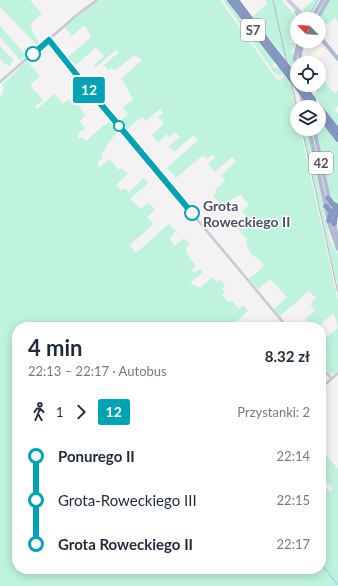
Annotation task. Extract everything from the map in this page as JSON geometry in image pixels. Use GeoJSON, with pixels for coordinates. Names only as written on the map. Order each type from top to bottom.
{"type":"FeatureCollection","features":[{"type":"Feature","properties":{"kind":"highway","name":"S7"},"geometry":{"type":"LineString","coordinates":[[230,0],[308,100]]}},
{"type":"Feature","properties":{"kind":"highway","name":"S7"},"geometry":{"type":"LineString","coordinates":[[236,0],[290,70]]}},
{"type":"Feature","properties":{"kind":"highway"},"geometry":{"type":"LineString","coordinates":[[326,116],[337,129]]}},
{"type":"Feature","properties":{"kind":"highway"},"geometry":{"type":"LineString","coordinates":[[326,123],[338,138]]}},
{"type":"Feature","properties":{"kind":"highway"},"geometry":{"type":"LineString","coordinates":[[328,198],[332,204],[338,208],[331,212],[329,215],[329,221]]}},
{"type":"Feature","properties":{"kind":"highway"},"geometry":{"type":"LineString","coordinates":[[326,206],[331,212],[338,213],[335,216],[334,224]]}},
{"type":"Feature","properties":{"kind":"main road"},"geometry":{"type":"LineString","coordinates":[[315,12],[323,0]]}},
{"type":"Feature","properties":{"kind":"main road"},"geometry":{"type":"LineString","coordinates":[[321,12],[328,0]]}},
{"type":"Feature","properties":{"kind":"main road"},"geometry":{"type":"LineString","coordinates":[[326,45],[338,59]]}},
{"type":"Feature","properties":{"kind":"main road","name":"42"},"geometry":{"type":"LineString","coordinates":[[311,136],[332,234],[338,248]]}},
{"type":"Feature","properties":{"kind":"main road","name":"42"},"geometry":{"type":"LineString","coordinates":[[315,136],[338,241]]}},
{"type":"Feature","properties":{"kind":"street"},"geometry":{"type":"LineString","coordinates":[[0,82],[97,0]]}},
{"type":"Feature","properties":{"kind":"street"},"geometry":{"type":"LineString","coordinates":[[288,0],[296,12]]}},
{"type":"Feature","properties":{"kind":"street"},"geometry":{"type":"LineString","coordinates":[[292,6],[299,12]]}},
{"type":"Feature","properties":{"kind":"street"},"geometry":{"type":"LineString","coordinates":[[49,40],[283,322]]}},
{"type":"Feature","properties":{"kind":"street"},"geometry":{"type":"LineString","coordinates":[[326,372],[331,378]]}},
{"type":"Feature","properties":{"kind":"street"},"geometry":{"type":"LineString","coordinates":[[326,383],[338,373]]}},
{"type":"Feature","properties":{"kind":"shaded area"},"geometry":{"type":"Polygon","coordinates":[[[318,48],[322,48],[325,51],[319,56],[308,56],[318,48]]]}},
{"type":"Feature","properties":{"kind":"green space"},"geometry":{"type":"Polygon","coordinates":[[[0,0],[30,0],[42,14],[30,24],[39,44],[37,45],[0,7],[0,0]]]}},
{"type":"Feature","properties":{"kind":"green space"},"geometry":{"type":"Polygon","coordinates":[[[99,0],[220,0],[277,80],[282,79],[284,75],[290,82],[290,92],[292,92],[294,100],[290,100],[290,136],[302,136],[338,301],[338,328],[334,313],[323,322],[306,322],[306,318],[315,310],[310,304],[316,298],[309,291],[280,316],[274,309],[287,297],[270,279],[258,289],[249,279],[264,266],[262,262],[250,253],[246,243],[247,239],[238,229],[249,220],[242,211],[248,206],[248,204],[241,195],[234,198],[223,208],[213,196],[217,192],[215,190],[225,181],[221,176],[236,161],[232,157],[215,172],[208,164],[215,158],[212,155],[207,159],[203,155],[176,178],[167,168],[198,140],[194,135],[174,152],[169,146],[180,137],[175,132],[169,137],[167,134],[158,142],[152,135],[164,123],[158,117],[163,113],[160,109],[146,121],[142,117],[126,130],[119,122],[128,114],[123,108],[133,99],[121,79],[142,60],[134,55],[115,71],[111,68],[108,70],[104,65],[119,52],[116,50],[96,67],[94,65],[104,56],[96,47],[74,67],[67,58],[91,36],[85,26],[83,26],[72,36],[65,27],[99,0]]]}},
{"type":"Feature","properties":{"kind":"green space"},"geometry":{"type":"Polygon","coordinates":[[[223,0],[227,0],[276,62],[272,66],[276,68],[279,67],[283,73],[281,76],[275,74],[223,0]]]}},
{"type":"Feature","properties":{"kind":"green space"},"geometry":{"type":"Polygon","coordinates":[[[266,0],[282,0],[292,12],[290,12],[289,43],[290,48],[293,48],[293,56],[290,56],[290,64],[252,17],[267,4],[266,0]]]}},
{"type":"Feature","properties":{"kind":"green space"},"geometry":{"type":"Polygon","coordinates":[[[314,0],[319,0],[312,12],[304,12],[302,10],[314,0]]]}},
{"type":"Feature","properties":{"kind":"green space"},"geometry":{"type":"Polygon","coordinates":[[[330,0],[338,0],[338,22],[335,18],[326,25],[326,12],[323,12],[330,0]]]}},
{"type":"Feature","properties":{"kind":"green space"},"geometry":{"type":"Polygon","coordinates":[[[0,26],[26,55],[21,61],[0,37],[0,26]]]}},
{"type":"Feature","properties":{"kind":"green space"},"geometry":{"type":"Polygon","coordinates":[[[0,46],[13,60],[10,66],[5,64],[0,59],[0,46]]]}},
{"type":"Feature","properties":{"kind":"green space"},"geometry":{"type":"Polygon","coordinates":[[[27,61],[40,76],[30,85],[43,100],[35,106],[37,109],[54,94],[63,104],[68,100],[74,99],[85,115],[80,121],[85,128],[79,134],[78,139],[82,137],[86,141],[104,125],[113,122],[116,125],[116,134],[108,143],[101,156],[103,158],[98,162],[98,166],[100,167],[109,159],[119,170],[122,168],[128,174],[116,185],[121,191],[125,188],[129,192],[144,178],[148,183],[130,199],[141,209],[149,203],[155,210],[147,217],[154,224],[130,245],[136,253],[169,224],[176,231],[169,238],[175,246],[184,238],[190,245],[186,248],[186,253],[196,265],[192,270],[194,273],[200,269],[203,272],[190,283],[200,288],[213,277],[217,282],[220,280],[225,286],[222,289],[225,293],[222,295],[229,303],[232,301],[239,309],[243,305],[248,311],[235,322],[12,322],[12,574],[326,574],[326,488],[330,492],[333,489],[326,481],[326,455],[338,469],[338,586],[0,586],[0,97],[3,91],[2,85],[27,61]]]}},
{"type":"Feature","properties":{"kind":"green space"},"geometry":{"type":"Polygon","coordinates":[[[326,83],[334,93],[338,91],[338,106],[334,109],[338,113],[338,126],[326,111],[326,100],[317,100],[314,96],[318,92],[326,92],[326,83]]]}},
{"type":"Feature","properties":{"kind":"green space"},"geometry":{"type":"Polygon","coordinates":[[[326,128],[338,143],[338,205],[333,203],[317,136],[326,136],[326,128]]]}},
{"type":"Feature","properties":{"kind":"green space"},"geometry":{"type":"Polygon","coordinates":[[[304,136],[308,136],[330,240],[338,255],[338,288],[304,136]]]}},
{"type":"Feature","properties":{"kind":"green space"},"geometry":{"type":"Polygon","coordinates":[[[338,328],[338,371],[334,374],[329,374],[326,371],[326,338],[338,328]]]}},
{"type":"Feature","properties":{"kind":"waterway"},"geometry":{"type":"LineString","coordinates":[[311,12],[318,0]]}},
{"type":"Feature","properties":{"kind":"waterway"},"geometry":{"type":"LineString","coordinates":[[326,570],[338,585]]}},
{"type":"Feature","properties":{"kind":"railway"},"geometry":{"type":"LineString","coordinates":[[273,0],[295,100]]}},
{"type":"Feature","properties":{"kind":"railway"},"geometry":{"type":"LineString","coordinates":[[304,136],[338,293]]}},
{"type":"Feature","properties":{"kind":"bus line","name":"12"},"geometry":{"type":"LineString","coordinates":[[33,54],[49,40],[192,213]]}},
{"type":"Feature","properties":{"kind":"place","name":"Grota Roweckiego II"},"geometry":{"type":"Point","coordinates":[192,213]}}]}
